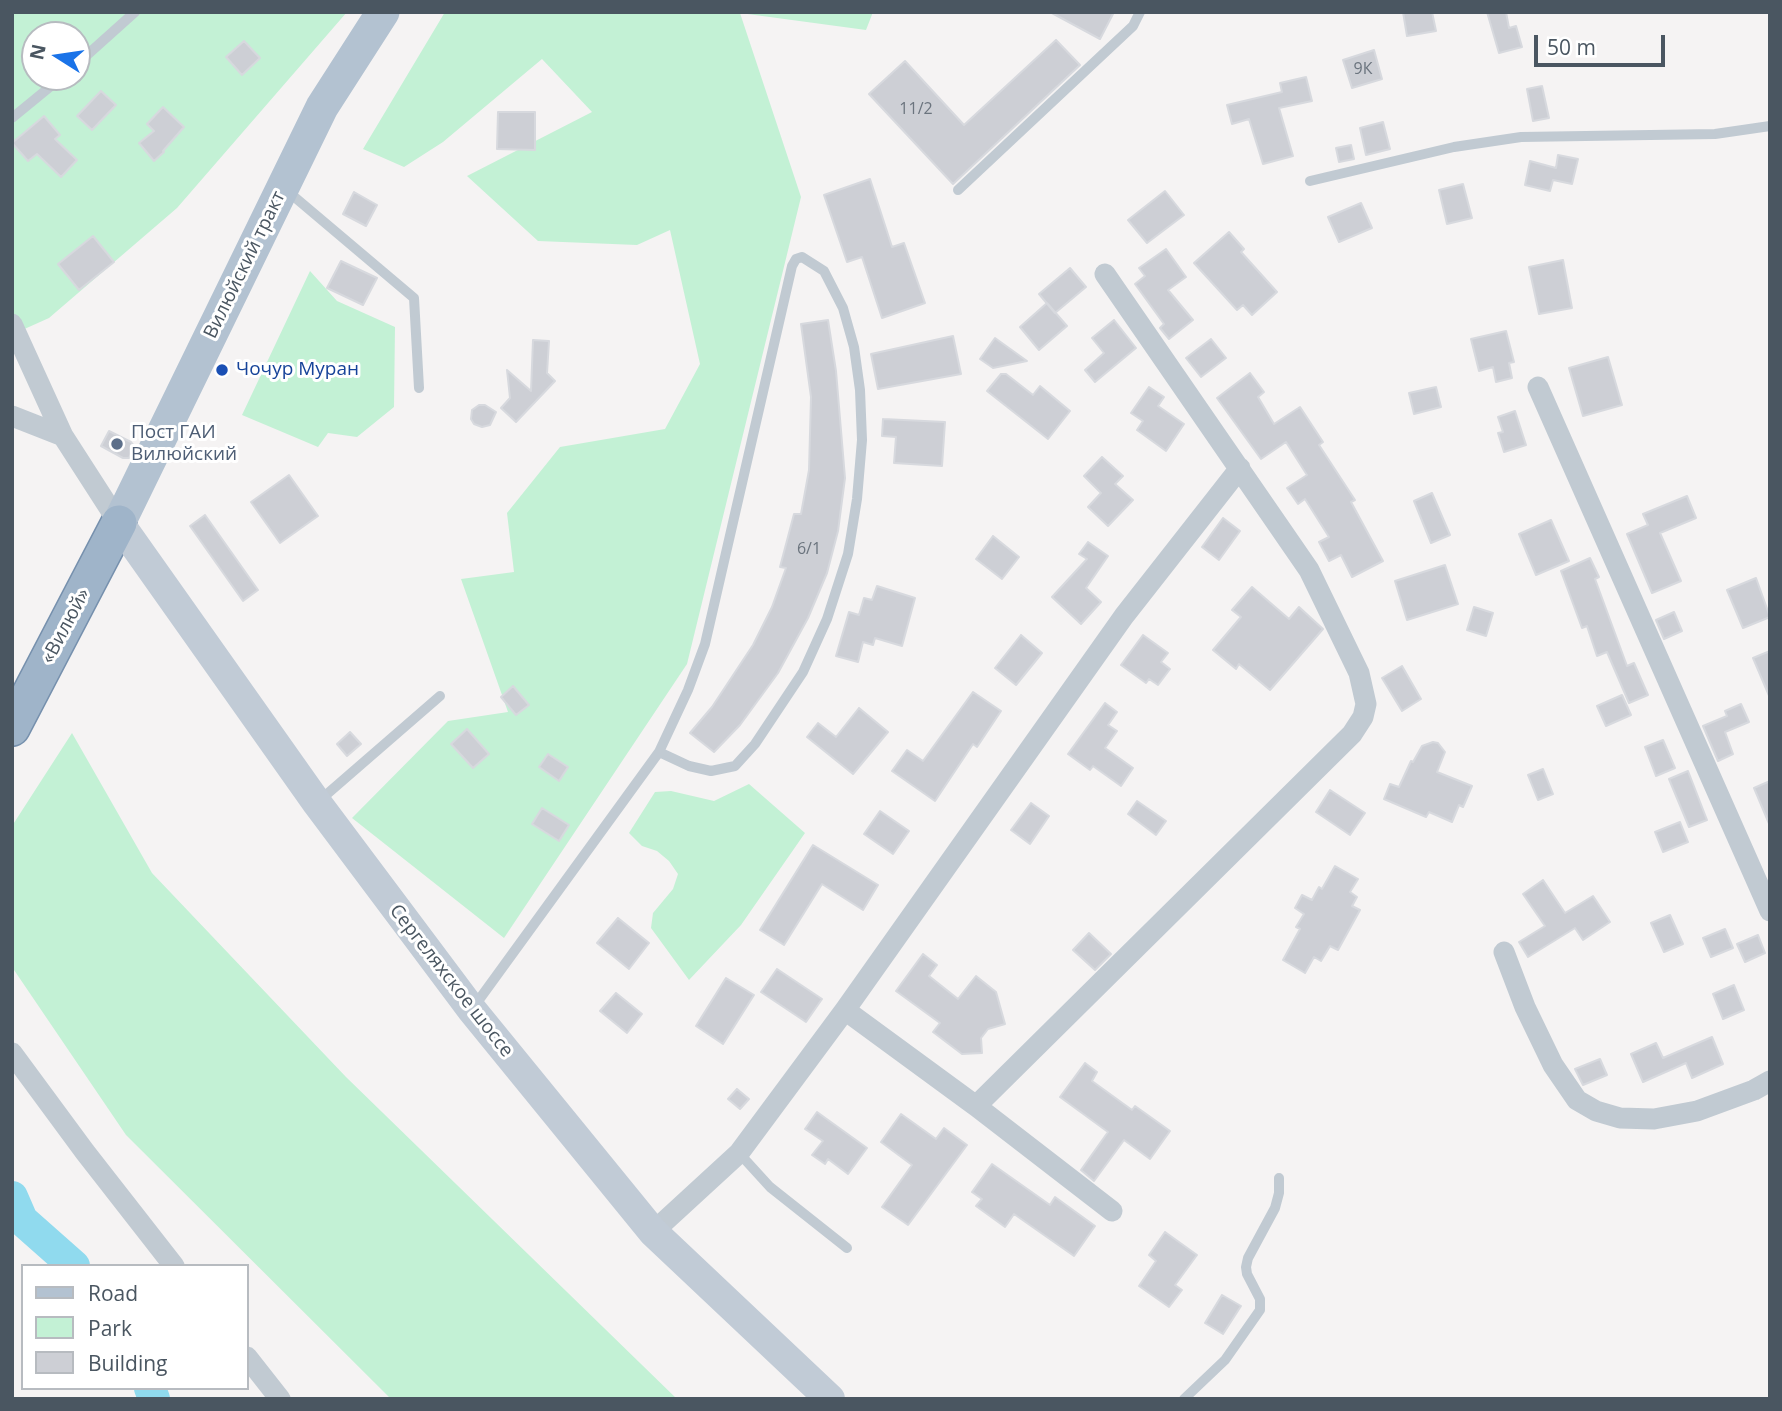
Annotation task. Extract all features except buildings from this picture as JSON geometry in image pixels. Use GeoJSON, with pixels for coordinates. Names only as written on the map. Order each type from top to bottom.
{"type":"FeatureCollection","features":[{"type":"Feature","properties":{"kind":"highway","name":"«Вилюй»"},"geometry":{"type":"LineString","coordinates":[[12,728],[119,523]]}},
{"type":"Feature","properties":{"kind":"main road","name":"Вилюйский тракт"},"geometry":{"type":"LineString","coordinates":[[119,523],[322,107],[383,12]]}},
{"type":"Feature","properties":{"kind":"main road","name":"Сергеляхское шоссе"},"geometry":{"type":"LineString","coordinates":[[119,523],[317,803],[472,1010],[653,1232],[830,1399]]}},
{"type":"Feature","properties":{"kind":"street"},"geometry":{"type":"LineString","coordinates":[[976,1107],[1352,734],[1363,717],[1366,704],[1364,689],[1345,643],[1309,570],[1105,274]]}},
{"type":"Feature","properties":{"kind":"street"},"geometry":{"type":"LineString","coordinates":[[12,324],[63,436],[119,523]]}},
{"type":"Feature","properties":{"kind":"street"},"geometry":{"type":"LineString","coordinates":[[1538,387],[1770,911]]}},
{"type":"Feature","properties":{"kind":"street"},"geometry":{"type":"LineString","coordinates":[[12,416],[63,436]]}},
{"type":"Feature","properties":{"kind":"street"},"geometry":{"type":"LineString","coordinates":[[653,1232],[738,1153],[845,1010],[1124,616],[1240,468]]}},
{"type":"Feature","properties":{"kind":"street"},"geometry":{"type":"LineString","coordinates":[[1504,952],[1525,1007],[1553,1065],[1577,1100],[1596,1111],[1620,1118],[1654,1119],[1697,1111],[1770,1082]]}},
{"type":"Feature","properties":{"kind":"street"},"geometry":{"type":"LineString","coordinates":[[845,1010],[1112,1211]]}},
{"type":"Feature","properties":{"kind":"street"},"geometry":{"type":"LineString","coordinates":[[12,1054],[172,1264]]}},
{"type":"Feature","properties":{"kind":"street"},"geometry":{"type":"LineString","coordinates":[[248,1358],[280,1399]]}},
{"type":"Feature","properties":{"kind":"lane"},"geometry":{"type":"LineString","coordinates":[[91,51],[135,12]]}},
{"type":"Feature","properties":{"kind":"lane"},"geometry":{"type":"LineString","coordinates":[[958,190],[1133,26],[1140,12]]}},
{"type":"Feature","properties":{"kind":"lane"},"geometry":{"type":"LineString","coordinates":[[12,118],[45,91]]}},
{"type":"Feature","properties":{"kind":"lane"},"geometry":{"type":"LineString","coordinates":[[1310,181],[1454,147],[1521,137],[1715,134],[1770,126]]}},
{"type":"Feature","properties":{"kind":"lane"},"geometry":{"type":"LineString","coordinates":[[283,187],[414,298],[419,388]]}},
{"type":"Feature","properties":{"kind":"lane"},"geometry":{"type":"LineString","coordinates":[[472,1010],[659,752],[688,690],[705,644],[792,266],[796,259],[802,257],[824,271],[843,308],[860,390],[862,440],[857,499],[848,554],[827,619],[803,672],[755,744],[735,766],[711,771],[689,766],[659,752]]}},
{"type":"Feature","properties":{"kind":"lane"},"geometry":{"type":"LineString","coordinates":[[317,803],[440,696]]}},
{"type":"Feature","properties":{"kind":"lane"},"geometry":{"type":"LineString","coordinates":[[738,1153],[769,1187],[847,1248]]}},
{"type":"Feature","properties":{"kind":"lane"},"geometry":{"type":"LineString","coordinates":[[1184,1399],[1225,1360],[1260,1310],[1260,1299],[1246,1267],[1248,1258],[1275,1208],[1279,1178]]}},
{"type":"Feature","properties":{"kind":"green space"},"geometry":{"type":"Polygon","coordinates":[[[12,12],[347,12],[177,208],[49,318],[20,331],[12,323],[12,12]]]}},
{"type":"Feature","properties":{"kind":"green space"},"geometry":{"type":"Polygon","coordinates":[[[445,12],[873,12],[866,30],[740,13],[801,197],[687,664],[504,938],[352,818],[448,721],[508,712],[461,579],[514,572],[507,513],[560,447],[665,429],[700,364],[670,230],[637,245],[538,241],[467,176],[592,112],[542,59],[443,142],[404,167],[363,149],[445,12]]]}},
{"type":"Feature","properties":{"kind":"green space"},"geometry":{"type":"Polygon","coordinates":[[[310,271],[337,301],[395,327],[394,407],[357,437],[328,433],[318,447],[242,415],[310,271]]]}},
{"type":"Feature","properties":{"kind":"green space"},"geometry":{"type":"Polygon","coordinates":[[[72,733],[152,873],[346,1077],[677,1399],[391,1399],[126,1135],[12,967],[12,826],[72,733]]]}},
{"type":"Feature","properties":{"kind":"green space"},"geometry":{"type":"Polygon","coordinates":[[[749,784],[805,833],[741,925],[689,980],[651,928],[653,913],[673,889],[678,874],[669,861],[657,851],[642,846],[629,833],[655,792],[671,791],[714,801],[749,784]]]}},
{"type":"Feature","properties":{"kind":"waterway"},"geometry":{"type":"LineString","coordinates":[[12,1197],[22,1220],[72,1264]]}},
{"type":"Feature","properties":{"kind":"waterway"},"geometry":{"type":"LineString","coordinates":[[151,1390],[154,1399]]}},
{"type":"Feature","properties":{"kind":"place","name":"Чочур Муран"},"geometry":{"type":"Point","coordinates":[222,370]}},
{"type":"Feature","properties":{"kind":"place","name":"Пост ГАИ Вилюйский"},"geometry":{"type":"Point","coordinates":[117,444]}}]}
